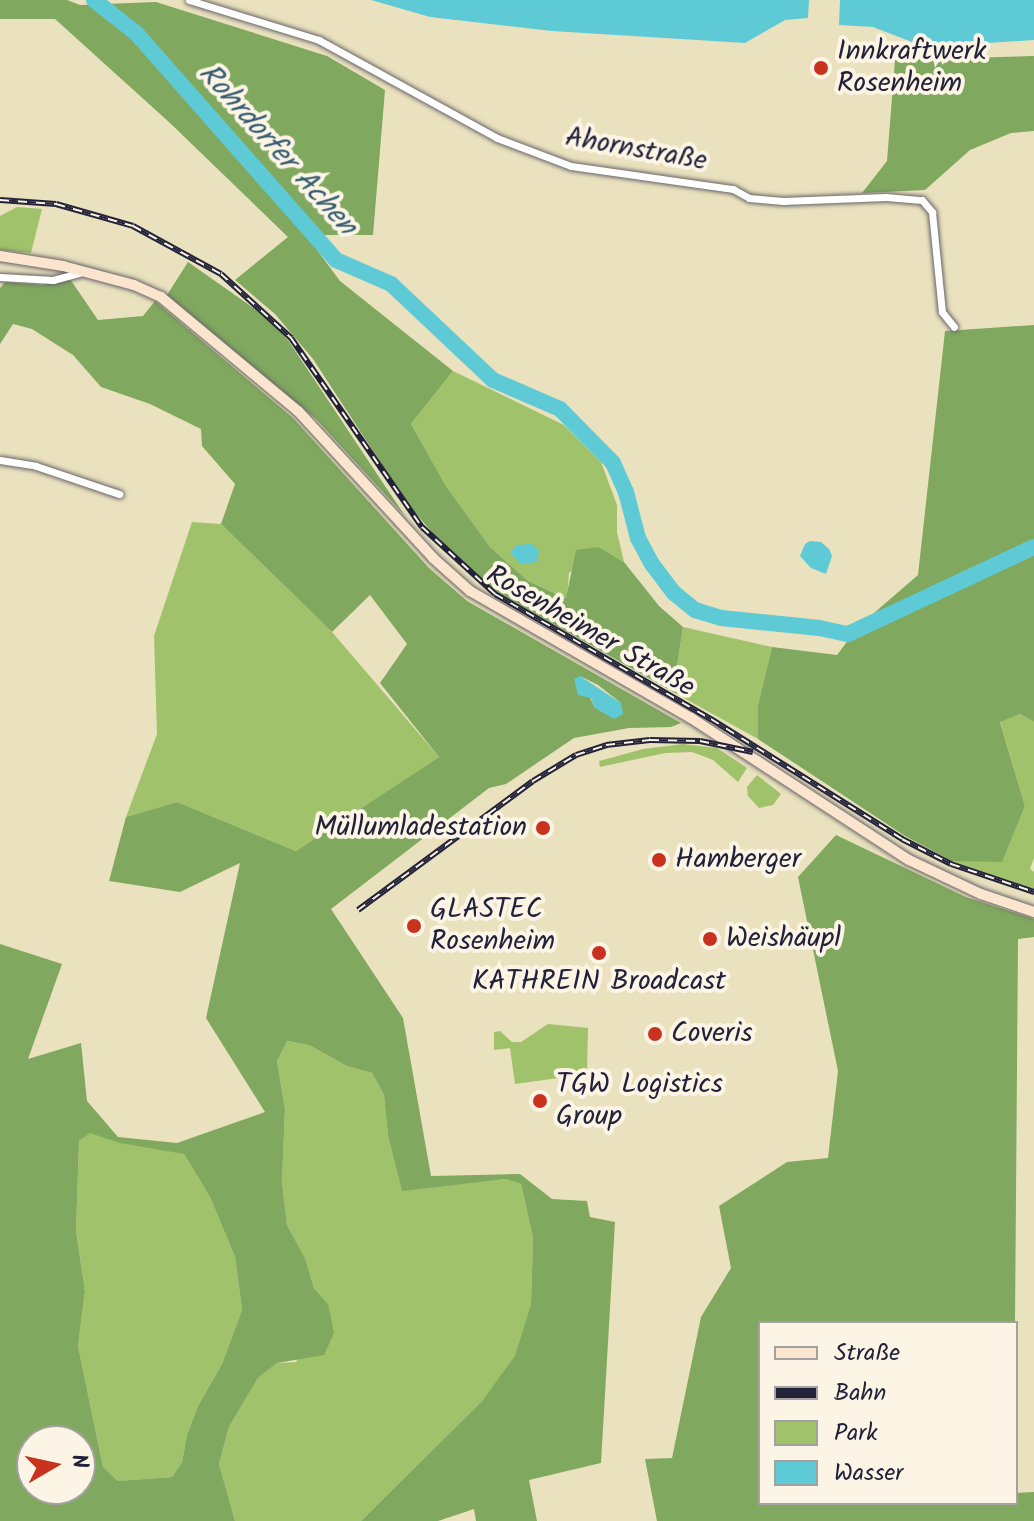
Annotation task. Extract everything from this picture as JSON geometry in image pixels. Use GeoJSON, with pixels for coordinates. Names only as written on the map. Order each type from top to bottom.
{"type":"FeatureCollection","features":[{"type":"Feature","properties":{"kind":"main road","name":"Rosenheimer Straße"},"geometry":{"type":"LineString","coordinates":[[0,256],[85,271],[161,297],[213,337],[326,437],[433,558],[470,591],[691,718],[909,860],[981,894],[1034,912]]}},
{"type":"Feature","properties":{"kind":"street","name":"Ahornstraße"},"geometry":{"type":"LineString","coordinates":[[189,0],[319,40],[497,138],[571,166],[623,176],[733,189],[749,198],[783,201],[886,197],[922,200],[932,212],[942,312],[945,320],[954,327]]}},
{"type":"Feature","properties":{"kind":"street"},"geometry":{"type":"LineString","coordinates":[[0,277],[53,280],[85,271]]}},
{"type":"Feature","properties":{"kind":"street"},"geometry":{"type":"LineString","coordinates":[[0,460],[36,466],[119,494]]}},
{"type":"Feature","properties":{"kind":"green space"},"geometry":{"type":"Polygon","coordinates":[[[0,0],[67,0],[80,5],[156,2],[327,56],[385,90],[373,235],[306,235],[340,281],[453,371],[411,424],[446,486],[490,547],[528,581],[566,598],[576,550],[599,547],[624,562],[659,606],[683,627],[673,692],[497,592],[441,543],[407,503],[313,359],[275,314],[235,280],[288,237],[170,123],[55,19],[0,19],[0,0]]]}},
{"type":"Feature","properties":{"kind":"green space"},"geometry":{"type":"Polygon","coordinates":[[[1034,56],[1034,131],[1011,133],[970,150],[925,190],[862,193],[887,161],[895,60],[1034,56]]]}},
{"type":"Feature","properties":{"kind":"green space"},"geometry":{"type":"Polygon","coordinates":[[[17,207],[42,209],[31,253],[0,250],[0,216],[17,207]]]}},
{"type":"Feature","properties":{"kind":"green space"},"geometry":{"type":"Polygon","coordinates":[[[188,262],[269,319],[288,340],[405,516],[317,420],[167,295],[188,262]]]}},
{"type":"Feature","properties":{"kind":"green space"},"geometry":{"type":"Polygon","coordinates":[[[70,279],[98,320],[143,316],[155,301],[293,418],[429,568],[467,601],[681,723],[671,727],[629,728],[574,738],[506,784],[489,788],[331,909],[403,1018],[431,1176],[520,1174],[552,1199],[587,1201],[590,1217],[615,1222],[601,1463],[529,1480],[537,1521],[476,1521],[474,1509],[438,1521],[361,1521],[482,1401],[515,1356],[531,1304],[533,1238],[521,1184],[506,1179],[402,1191],[388,1136],[384,1095],[372,1073],[347,1066],[309,1045],[287,1041],[277,1061],[285,1109],[282,1182],[287,1225],[305,1258],[314,1288],[328,1304],[334,1333],[324,1355],[277,1363],[258,1378],[229,1427],[219,1464],[235,1521],[0,1521],[0,944],[62,964],[28,1059],[81,1043],[87,1101],[118,1137],[177,1143],[265,1112],[206,1018],[240,863],[180,892],[109,881],[126,817],[177,802],[296,851],[439,757],[380,683],[407,644],[370,595],[332,632],[221,524],[235,484],[202,446],[201,429],[150,404],[101,387],[73,355],[32,329],[13,324],[0,344],[0,288],[5,282],[42,285],[70,279]],[[580,676],[595,708],[621,703],[580,676]],[[90,1133],[79,1141],[76,1231],[85,1291],[78,1346],[94,1425],[16,1425],[16,1505],[96,1505],[96,1433],[103,1467],[118,1481],[172,1477],[182,1462],[187,1435],[198,1406],[222,1364],[242,1310],[235,1257],[210,1197],[184,1154],[120,1143],[90,1133]]]}},
{"type":"Feature","properties":{"kind":"green space"},"geometry":{"type":"Polygon","coordinates":[[[1034,325],[1034,722],[1020,714],[1000,722],[1025,806],[1002,862],[952,861],[905,836],[758,739],[758,705],[772,647],[837,655],[859,626],[918,575],[945,331],[1034,325]]]}},
{"type":"Feature","properties":{"kind":"green space"},"geometry":{"type":"Polygon","coordinates":[[[453,371],[564,425],[601,462],[617,505],[617,532],[624,562],[599,547],[569,573],[567,598],[528,581],[490,547],[446,486],[411,424],[453,371]]]}},
{"type":"Feature","properties":{"kind":"green space"},"geometry":{"type":"Polygon","coordinates":[[[192,522],[221,524],[332,632],[439,757],[296,851],[177,802],[126,817],[157,734],[154,636],[192,522]]]}},
{"type":"Feature","properties":{"kind":"green space"},"geometry":{"type":"Polygon","coordinates":[[[683,627],[772,647],[758,705],[758,739],[673,692],[683,627]]]}},
{"type":"Feature","properties":{"kind":"green space"},"geometry":{"type":"Polygon","coordinates":[[[1020,714],[1034,722],[1034,858],[1030,869],[1034,872],[1034,889],[952,861],[1002,861],[1025,806],[1000,721],[1020,714]]]}},
{"type":"Feature","properties":{"kind":"green space"},"geometry":{"type":"Polygon","coordinates":[[[683,744],[717,748],[747,768],[738,782],[713,760],[692,752],[665,753],[600,767],[599,761],[643,749],[683,744]]]}},
{"type":"Feature","properties":{"kind":"green space"},"geometry":{"type":"Polygon","coordinates":[[[757,775],[781,794],[773,805],[759,808],[748,796],[747,787],[757,775]]]}},
{"type":"Feature","properties":{"kind":"green space"},"geometry":{"type":"Polygon","coordinates":[[[836,835],[966,897],[1034,919],[1034,937],[1018,939],[1015,1321],[758,1321],[758,1505],[1018,1505],[1018,1493],[1034,1492],[1034,1521],[657,1521],[645,1459],[672,1458],[701,1317],[731,1268],[719,1206],[787,1162],[828,1158],[838,1071],[798,877],[836,835]]]}},
{"type":"Feature","properties":{"kind":"green space"},"geometry":{"type":"Polygon","coordinates":[[[548,1024],[588,1028],[587,1074],[515,1084],[510,1048],[494,1050],[494,1032],[500,1031],[512,1042],[521,1042],[548,1024]]]}},
{"type":"Feature","properties":{"kind":"green space"},"geometry":{"type":"Polygon","coordinates":[[[286,1041],[309,1045],[347,1066],[372,1073],[384,1095],[388,1136],[402,1190],[506,1179],[521,1184],[533,1238],[531,1304],[516,1356],[482,1401],[361,1521],[235,1521],[219,1464],[229,1427],[258,1378],[277,1363],[296,1362],[328,1304],[314,1288],[305,1258],[287,1225],[282,1182],[285,1109],[277,1061],[286,1041]]]}},
{"type":"Feature","properties":{"kind":"green space"},"geometry":{"type":"Polygon","coordinates":[[[90,1132],[184,1154],[210,1197],[235,1257],[242,1310],[222,1364],[198,1406],[187,1435],[182,1462],[172,1477],[118,1481],[103,1467],[78,1346],[85,1291],[76,1231],[79,1141],[90,1132]]]}},
{"type":"Feature","properties":{"kind":"water"},"geometry":{"type":"Polygon","coordinates":[[[371,0],[809,0],[808,18],[785,20],[745,43],[552,31],[430,17],[371,0]]]}},
{"type":"Feature","properties":{"kind":"water"},"geometry":{"type":"Polygon","coordinates":[[[840,0],[1034,0],[1034,40],[925,47],[873,27],[839,25],[840,0]]]}},
{"type":"Feature","properties":{"kind":"water"},"geometry":{"type":"Polygon","coordinates":[[[821,542],[829,549],[832,556],[826,574],[811,568],[800,556],[805,544],[821,542]]]}},
{"type":"Feature","properties":{"kind":"water"},"geometry":{"type":"Polygon","coordinates":[[[532,544],[539,551],[537,562],[520,564],[510,552],[517,545],[532,544]]]}},
{"type":"Feature","properties":{"kind":"water"},"geometry":{"type":"Polygon","coordinates":[[[580,676],[621,703],[623,714],[614,719],[595,708],[591,698],[578,695],[574,679],[580,676]]]}},
{"type":"Feature","properties":{"kind":"waterway","name":"Rohrdorfer Achen"},"geometry":{"type":"LineString","coordinates":[[94,0],[136,33],[336,260],[391,284],[493,380],[560,409],[613,463],[626,492],[638,538],[652,564],[674,593],[695,610],[721,618],[848,634],[1034,547]]}},
{"type":"Feature","properties":{"kind":"railway"},"geometry":{"type":"LineString","coordinates":[[0,200],[56,204],[133,226],[221,274],[291,338],[422,527],[495,594],[711,719],[902,839],[951,864],[1034,892]]}},
{"type":"Feature","properties":{"kind":"railway"},"geometry":{"type":"LineString","coordinates":[[358,910],[533,781],[576,755],[606,745],[650,740],[700,741],[753,752]]}},
{"type":"Feature","properties":{"kind":"place","name":"Innkraftwerk Rosenheim"},"geometry":{"type":"Point","coordinates":[821,68]}},
{"type":"Feature","properties":{"kind":"place","name":"Müllumladestation"},"geometry":{"type":"Point","coordinates":[543,828]}},
{"type":"Feature","properties":{"kind":"place","name":"Hamberger"},"geometry":{"type":"Point","coordinates":[659,860]}},
{"type":"Feature","properties":{"kind":"place","name":"GLASTEC Rosenheim"},"geometry":{"type":"Point","coordinates":[414,926]}},
{"type":"Feature","properties":{"kind":"place","name":"Weishäupl"},"geometry":{"type":"Point","coordinates":[710,939]}},
{"type":"Feature","properties":{"kind":"place","name":"KATHREIN Broadcast"},"geometry":{"type":"Point","coordinates":[599,953]}},
{"type":"Feature","properties":{"kind":"place","name":"Coveris"},"geometry":{"type":"Point","coordinates":[655,1034]}},
{"type":"Feature","properties":{"kind":"place","name":"TGW Logistics Group"},"geometry":{"type":"Point","coordinates":[540,1101]}}]}
